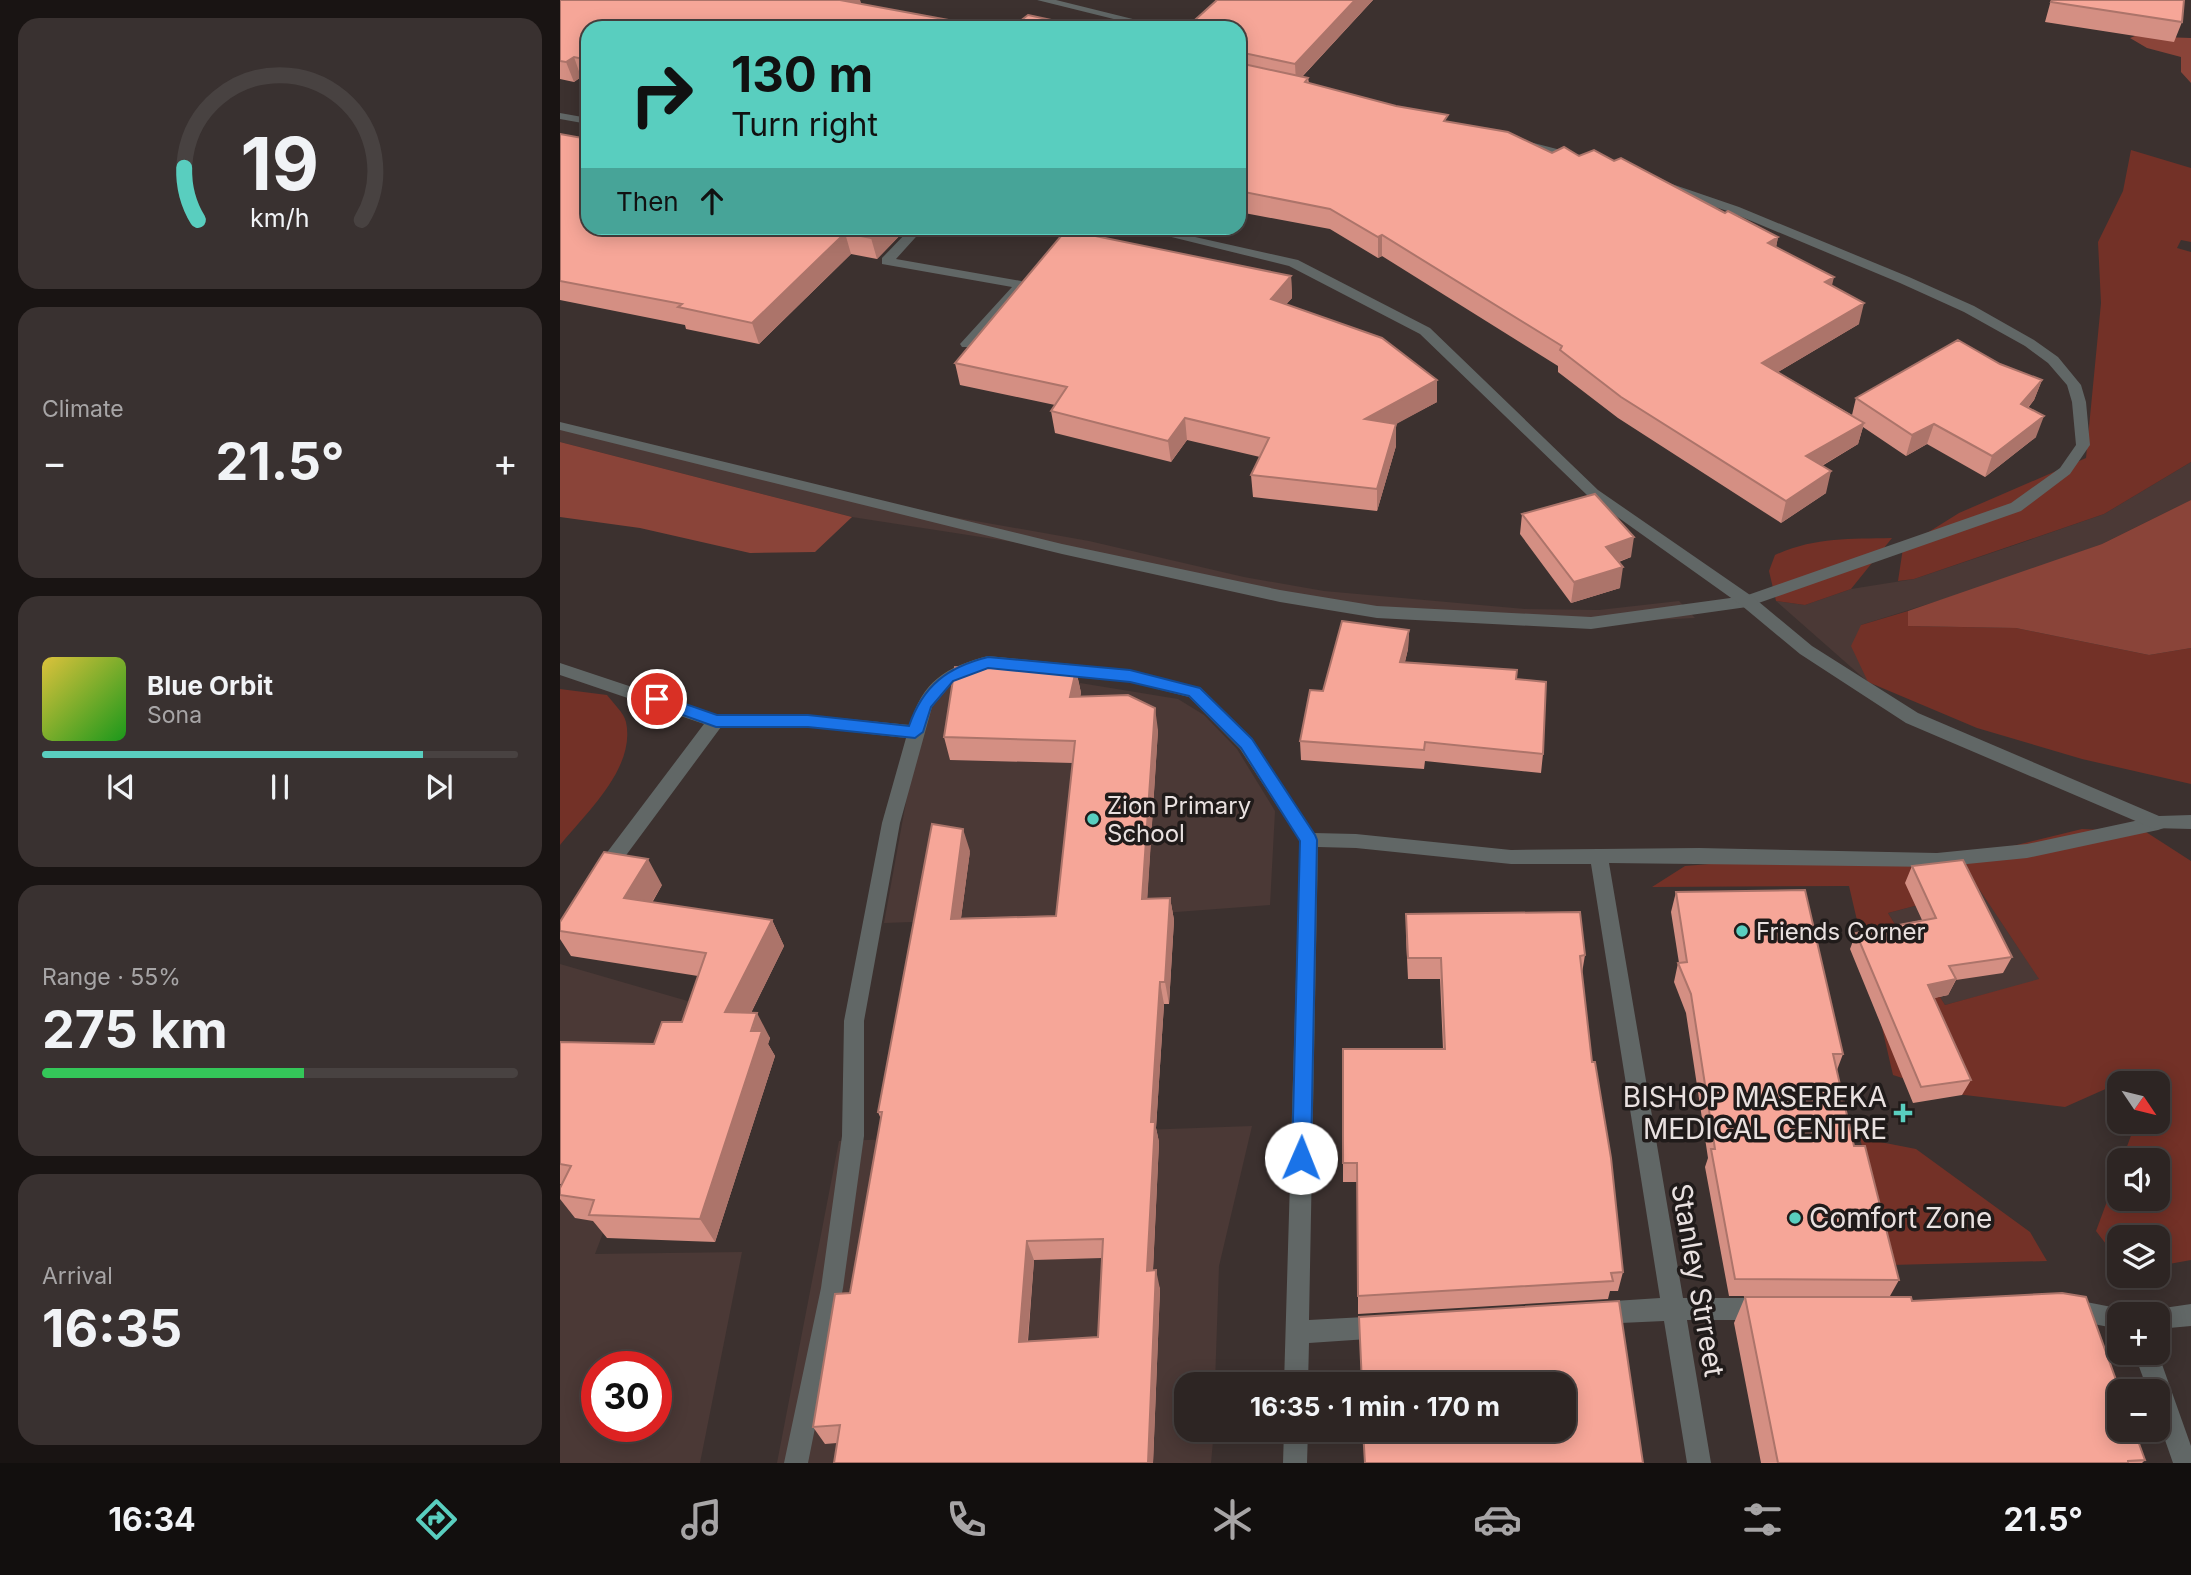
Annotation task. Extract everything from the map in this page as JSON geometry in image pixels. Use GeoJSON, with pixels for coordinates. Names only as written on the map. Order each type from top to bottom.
{"type":"FeatureCollection","features":[{"type":"Feature","properties":{"kind":"street"},"geometry":{"type":"LineString","coordinates":[[1042,0],[1134,21]]}},
{"type":"Feature","properties":{"kind":"street"},"geometry":{"type":"LineString","coordinates":[[560,116],[581,120]]}},
{"type":"Feature","properties":{"kind":"street"},"geometry":{"type":"LineString","coordinates":[[1503,139],[1592,163]]}},
{"type":"Feature","properties":{"kind":"street"},"geometry":{"type":"LineString","coordinates":[[560,426],[1093,556],[1280,596],[1377,612],[1591,623],[1747,601],[2016,507],[2065,471],[2083,445],[2078,395],[2069,377],[2025,340],[1925,289],[1710,199],[1644,179]]}},
{"type":"Feature","properties":{"kind":"street"},"geometry":{"type":"LineString","coordinates":[[911,235],[887,261],[1021,285],[967,344]]}},
{"type":"Feature","properties":{"kind":"street"},"geometry":{"type":"LineString","coordinates":[[1171,235],[1293,263],[1425,331],[1593,494],[1747,601],[1806,650],[1912,718],[2158,822]]}},
{"type":"Feature","properties":{"kind":"street"},"geometry":{"type":"LineString","coordinates":[[796,1463],[832,1289],[853,1136],[854,1021],[891,823],[924,705],[948,677],[966,668],[988,662],[1161,682],[1195,692],[1247,744],[1309,840],[1296,1372]]}},
{"type":"Feature","properties":{"kind":"street"},"geometry":{"type":"LineString","coordinates":[[560,669],[682,707],[716,721],[808,721],[915,732]]}},
{"type":"Feature","properties":{"kind":"street"},"geometry":{"type":"LineString","coordinates":[[594,883],[716,721]]}},
{"type":"Feature","properties":{"kind":"street"},"geometry":{"type":"LineString","coordinates":[[1309,840],[1356,841],[1511,857],[1699,855],[1937,860],[2027,851],[2158,822],[2191,822]]}},
{"type":"Feature","properties":{"kind":"street","name":"Stanley Strreet"},"geometry":{"type":"LineString","coordinates":[[1599,858],[1699,1463]]}},
{"type":"Feature","properties":{"kind":"street"},"geometry":{"type":"LineString","coordinates":[[2043,1306],[2107,1316]]}},
{"type":"Feature","properties":{"kind":"street"},"geometry":{"type":"LineString","coordinates":[[1575,1315],[1672,1309],[1780,1309]]}},
{"type":"Feature","properties":{"kind":"street"},"geometry":{"type":"LineString","coordinates":[[2170,1317],[2191,1315]]}},
{"type":"Feature","properties":{"kind":"street"},"geometry":{"type":"LineString","coordinates":[[1298,1332],[1409,1325]]}},
{"type":"Feature","properties":{"kind":"street"},"geometry":{"type":"LineString","coordinates":[[2150,1365],[2185,1463]]}},
{"type":"Feature","properties":{"kind":"street"},"geometry":{"type":"LineString","coordinates":[[1295,1463],[1296,1442]]}},
{"type":"Feature","properties":{"kind":"shaded area"},"geometry":{"type":"Polygon","coordinates":[[[2130,38],[2191,38],[2191,83],[2181,72],[2181,57],[2147,48],[2130,38]]]}},
{"type":"Feature","properties":{"kind":"shaded area"},"geometry":{"type":"Polygon","coordinates":[[[2131,150],[2191,168],[2191,242],[2181,240],[2177,248],[2191,252],[2191,462],[2104,514],[1914,579],[1898,581],[1903,548],[1959,513],[2086,458],[2101,303],[2098,242],[2123,191],[2131,150]]]}},
{"type":"Feature","properties":{"kind":"shaded area"},"geometry":{"type":"Polygon","coordinates":[[[560,424],[936,514],[1089,541],[1244,577],[1324,591],[1525,609],[1599,610],[1679,601],[1695,618],[1574,624],[1454,616],[1257,593],[1039,546],[852,517],[560,442],[560,424]]]}},
{"type":"Feature","properties":{"kind":"shaded area"},"geometry":{"type":"Polygon","coordinates":[[[560,442],[852,517],[815,552],[750,553],[640,528],[560,517],[560,442]]]}},
{"type":"Feature","properties":{"kind":"shaded area"},"geometry":{"type":"Polygon","coordinates":[[[2191,462],[2191,500],[2102,544],[1989,585],[1861,625],[1868,682],[1776,601],[1805,605],[1851,589],[1914,579],[2104,514],[2191,462]]]}},
{"type":"Feature","properties":{"kind":"shaded area"},"geometry":{"type":"Polygon","coordinates":[[[2191,500],[2191,648],[2149,655],[2016,628],[1908,626],[1908,611],[2102,544],[2191,500]]]}},
{"type":"Feature","properties":{"kind":"shaded area"},"geometry":{"type":"Polygon","coordinates":[[[1892,538],[1851,589],[1805,605],[1776,601],[1769,571],[1775,555],[1818,542],[1892,538]]]}},
{"type":"Feature","properties":{"kind":"shaded area"},"geometry":{"type":"Polygon","coordinates":[[[1908,611],[1908,626],[2016,628],[2149,655],[2191,648],[2191,784],[2082,759],[1977,728],[1868,682],[1851,646],[1861,625],[1908,611]]]}},
{"type":"Feature","properties":{"kind":"shaded area"},"geometry":{"type":"Polygon","coordinates":[[[970,665],[1178,699],[1204,715],[1237,749],[1275,811],[1270,905],[1163,913],[884,923],[926,692],[970,665]]]}},
{"type":"Feature","properties":{"kind":"shaded area"},"geometry":{"type":"Polygon","coordinates":[[[560,689],[607,695],[625,719],[627,739],[624,756],[606,789],[560,845],[560,689]]]}},
{"type":"Feature","properties":{"kind":"shaded area"},"geometry":{"type":"Polygon","coordinates":[[[2082,829],[2146,832],[2191,861],[2191,1260],[2170,1264],[2170,1225],[2107,1225],[2107,1245],[2096,1231],[2107,1201],[2107,1211],[2170,1211],[2170,1148],[2126,1148],[2132,1134],[2170,1134],[2170,1071],[2107,1071],[2107,1088],[2065,1107],[1948,1093],[1893,1075],[1849,886],[1652,887],[1685,866],[1794,857],[1980,854],[2082,829]],[[1979,889],[1888,913],[1945,1005],[2039,979],[1979,889]]]}},
{"type":"Feature","properties":{"kind":"shaded area"},"geometry":{"type":"Polygon","coordinates":[[[1979,889],[2040,980],[1945,1005],[1888,913],[1979,889]]]}},
{"type":"Feature","properties":{"kind":"shaded area"},"geometry":{"type":"Polygon","coordinates":[[[560,964],[691,1002],[595,1254],[742,1252],[700,1463],[560,1463],[560,964]]]}},
{"type":"Feature","properties":{"kind":"shaded area"},"geometry":{"type":"Polygon","coordinates":[[[1252,1126],[1219,1266],[1215,1372],[1174,1372],[1174,1442],[1213,1442],[1211,1463],[777,1463],[839,1141],[1252,1126]]]}},
{"type":"Feature","properties":{"kind":"shaded area"},"geometry":{"type":"Polygon","coordinates":[[[1860,1138],[1916,1149],[2030,1232],[2047,1261],[1891,1265],[1860,1138]]]}},
{"type":"Feature","properties":{"kind":"building"},"geometry":{"type":"Polygon","coordinates":[[[560,0],[840,0],[954,21],[581,21],[581,58],[574,57],[566,62],[560,61],[560,0]]]}},
{"type":"Feature","properties":{"kind":"building"},"geometry":{"type":"Polygon","coordinates":[[[1217,0],[1355,0],[1295,64],[1246,54],[1246,21],[1194,21],[1217,0]]]}},
{"type":"Feature","properties":{"kind":"building"},"geometry":{"type":"Polygon","coordinates":[[[2184,0],[2182,22],[2051,2],[2184,0]]]}},
{"type":"Feature","properties":{"kind":"building"},"geometry":{"type":"Polygon","coordinates":[[[1028,15],[1056,21],[1020,21],[1028,15]]]}},
{"type":"Feature","properties":{"kind":"building"},"geometry":{"type":"Polygon","coordinates":[[[1246,65],[1308,78],[1305,82],[1396,106],[1448,115],[1444,121],[1508,132],[1552,153],[1564,147],[1579,156],[1594,150],[1614,161],[1621,158],[1725,213],[1728,211],[1778,237],[1768,243],[1834,277],[1825,282],[1864,303],[1762,363],[1864,423],[1806,456],[1831,471],[1786,501],[1621,397],[1560,350],[1562,346],[1382,235],[1378,237],[1330,209],[1246,192],[1246,65]]]}},
{"type":"Feature","properties":{"kind":"building"},"geometry":{"type":"Polygon","coordinates":[[[560,134],[581,138],[581,235],[843,235],[752,323],[678,307],[682,304],[560,281],[560,134]]]}},
{"type":"Feature","properties":{"kind":"building"},"geometry":{"type":"Polygon","coordinates":[[[1062,235],[1090,235],[1291,276],[1271,299],[1382,338],[1437,380],[1365,419],[1396,424],[1377,489],[1251,475],[1269,438],[1185,418],[1168,441],[1051,411],[1067,387],[955,363],[1062,235]]]}},
{"type":"Feature","properties":{"kind":"building"},"geometry":{"type":"Polygon","coordinates":[[[1958,340],[2000,364],[2042,380],[2021,404],[2044,416],[1992,456],[1934,424],[1912,435],[1856,398],[1958,340]]]}},
{"type":"Feature","properties":{"kind":"building"},"geometry":{"type":"Polygon","coordinates":[[[1595,494],[1634,537],[1606,547],[1623,567],[1574,582],[1522,514],[1595,494]]]}},
{"type":"Feature","properties":{"kind":"building"},"geometry":{"type":"Polygon","coordinates":[[[1342,621],[1409,630],[1400,662],[1517,670],[1516,679],[1546,682],[1543,754],[1425,742],[1424,750],[1300,741],[1310,690],[1323,691],[1342,621]]]}},
{"type":"Feature","properties":{"kind":"building"},"geometry":{"type":"Polygon","coordinates":[[[955,667],[1076,670],[1070,697],[1128,695],[1155,708],[1142,899],[1170,898],[1165,982],[1160,982],[1151,1122],[1155,1122],[1147,1271],[1156,1270],[1148,1463],[834,1463],[840,1425],[813,1427],[835,1294],[850,1293],[882,1112],[878,1112],[932,824],[963,829],[951,919],[1056,916],[1075,741],[944,737],[955,667]],[[1103,1239],[1027,1241],[1019,1342],[1098,1337],[1103,1239]]]}},
{"type":"Feature","properties":{"kind":"building"},"geometry":{"type":"Polygon","coordinates":[[[604,852],[648,859],[624,898],[772,920],[725,1012],[757,1013],[751,1031],[762,1031],[700,1219],[589,1215],[594,1200],[560,1195],[560,1188],[571,1166],[560,1164],[560,1042],[654,1044],[662,1022],[682,1022],[706,953],[560,931],[560,922],[604,852]]]}},
{"type":"Feature","properties":{"kind":"building"},"geometry":{"type":"Polygon","coordinates":[[[1963,860],[2012,957],[1949,966],[1956,979],[1928,985],[1971,1080],[1921,1087],[1856,933],[1936,918],[1912,866],[1963,860]]]}},
{"type":"Feature","properties":{"kind":"building"},"geometry":{"type":"Polygon","coordinates":[[[1805,890],[1843,1054],[1833,1054],[1854,1146],[1865,1146],[1899,1280],[1735,1279],[1711,1149],[1715,1149],[1691,994],[1678,963],[1687,962],[1676,892],[1805,890]]]}},
{"type":"Feature","properties":{"kind":"building"},"geometry":{"type":"Polygon","coordinates":[[[1580,912],[1585,955],[1580,956],[1592,1062],[1595,1062],[1611,1158],[1623,1272],[1611,1273],[1613,1281],[1358,1296],[1357,1163],[1343,1163],[1343,1049],[1445,1049],[1441,958],[1408,958],[1406,914],[1580,912]]]}},
{"type":"Feature","properties":{"kind":"building"},"geometry":{"type":"Polygon","coordinates":[[[2062,1293],[2086,1297],[2107,1355],[2107,1365],[2111,1365],[2116,1379],[2107,1379],[2107,1442],[2138,1442],[2145,1460],[2128,1463],[1778,1463],[1745,1297],[1911,1297],[1912,1301],[2062,1293]]]}},
{"type":"Feature","properties":{"kind":"building"},"geometry":{"type":"Polygon","coordinates":[[[1619,1301],[1643,1463],[1365,1463],[1364,1442],[1576,1442],[1576,1372],[1361,1372],[1359,1317],[1619,1301]]]}},
{"type":"Feature","properties":{"kind":"place","name":"Zion Primary School"},"geometry":{"type":"Point","coordinates":[1093,819]}},
{"type":"Feature","properties":{"kind":"place","name":"Friends Corner"},"geometry":{"type":"Point","coordinates":[1742,931]}},
{"type":"Feature","properties":{"kind":"place","name":"BISHOP MASEREKA MEDICAL CENTRE"},"geometry":{"type":"Point","coordinates":[1903,1113]}},
{"type":"Feature","properties":{"kind":"place","name":"Comfort Zone"},"geometry":{"type":"Point","coordinates":[1795,1218]}},
{"type":"Feature","properties":{"kind":"route"},"geometry":{"type":"LineString","coordinates":[[657,699],[716,721],[808,721],[915,732],[924,705],[948,677],[966,668],[988,662],[1130,676],[1195,692],[1247,744],[1309,840],[1301,1158]]}}]}
